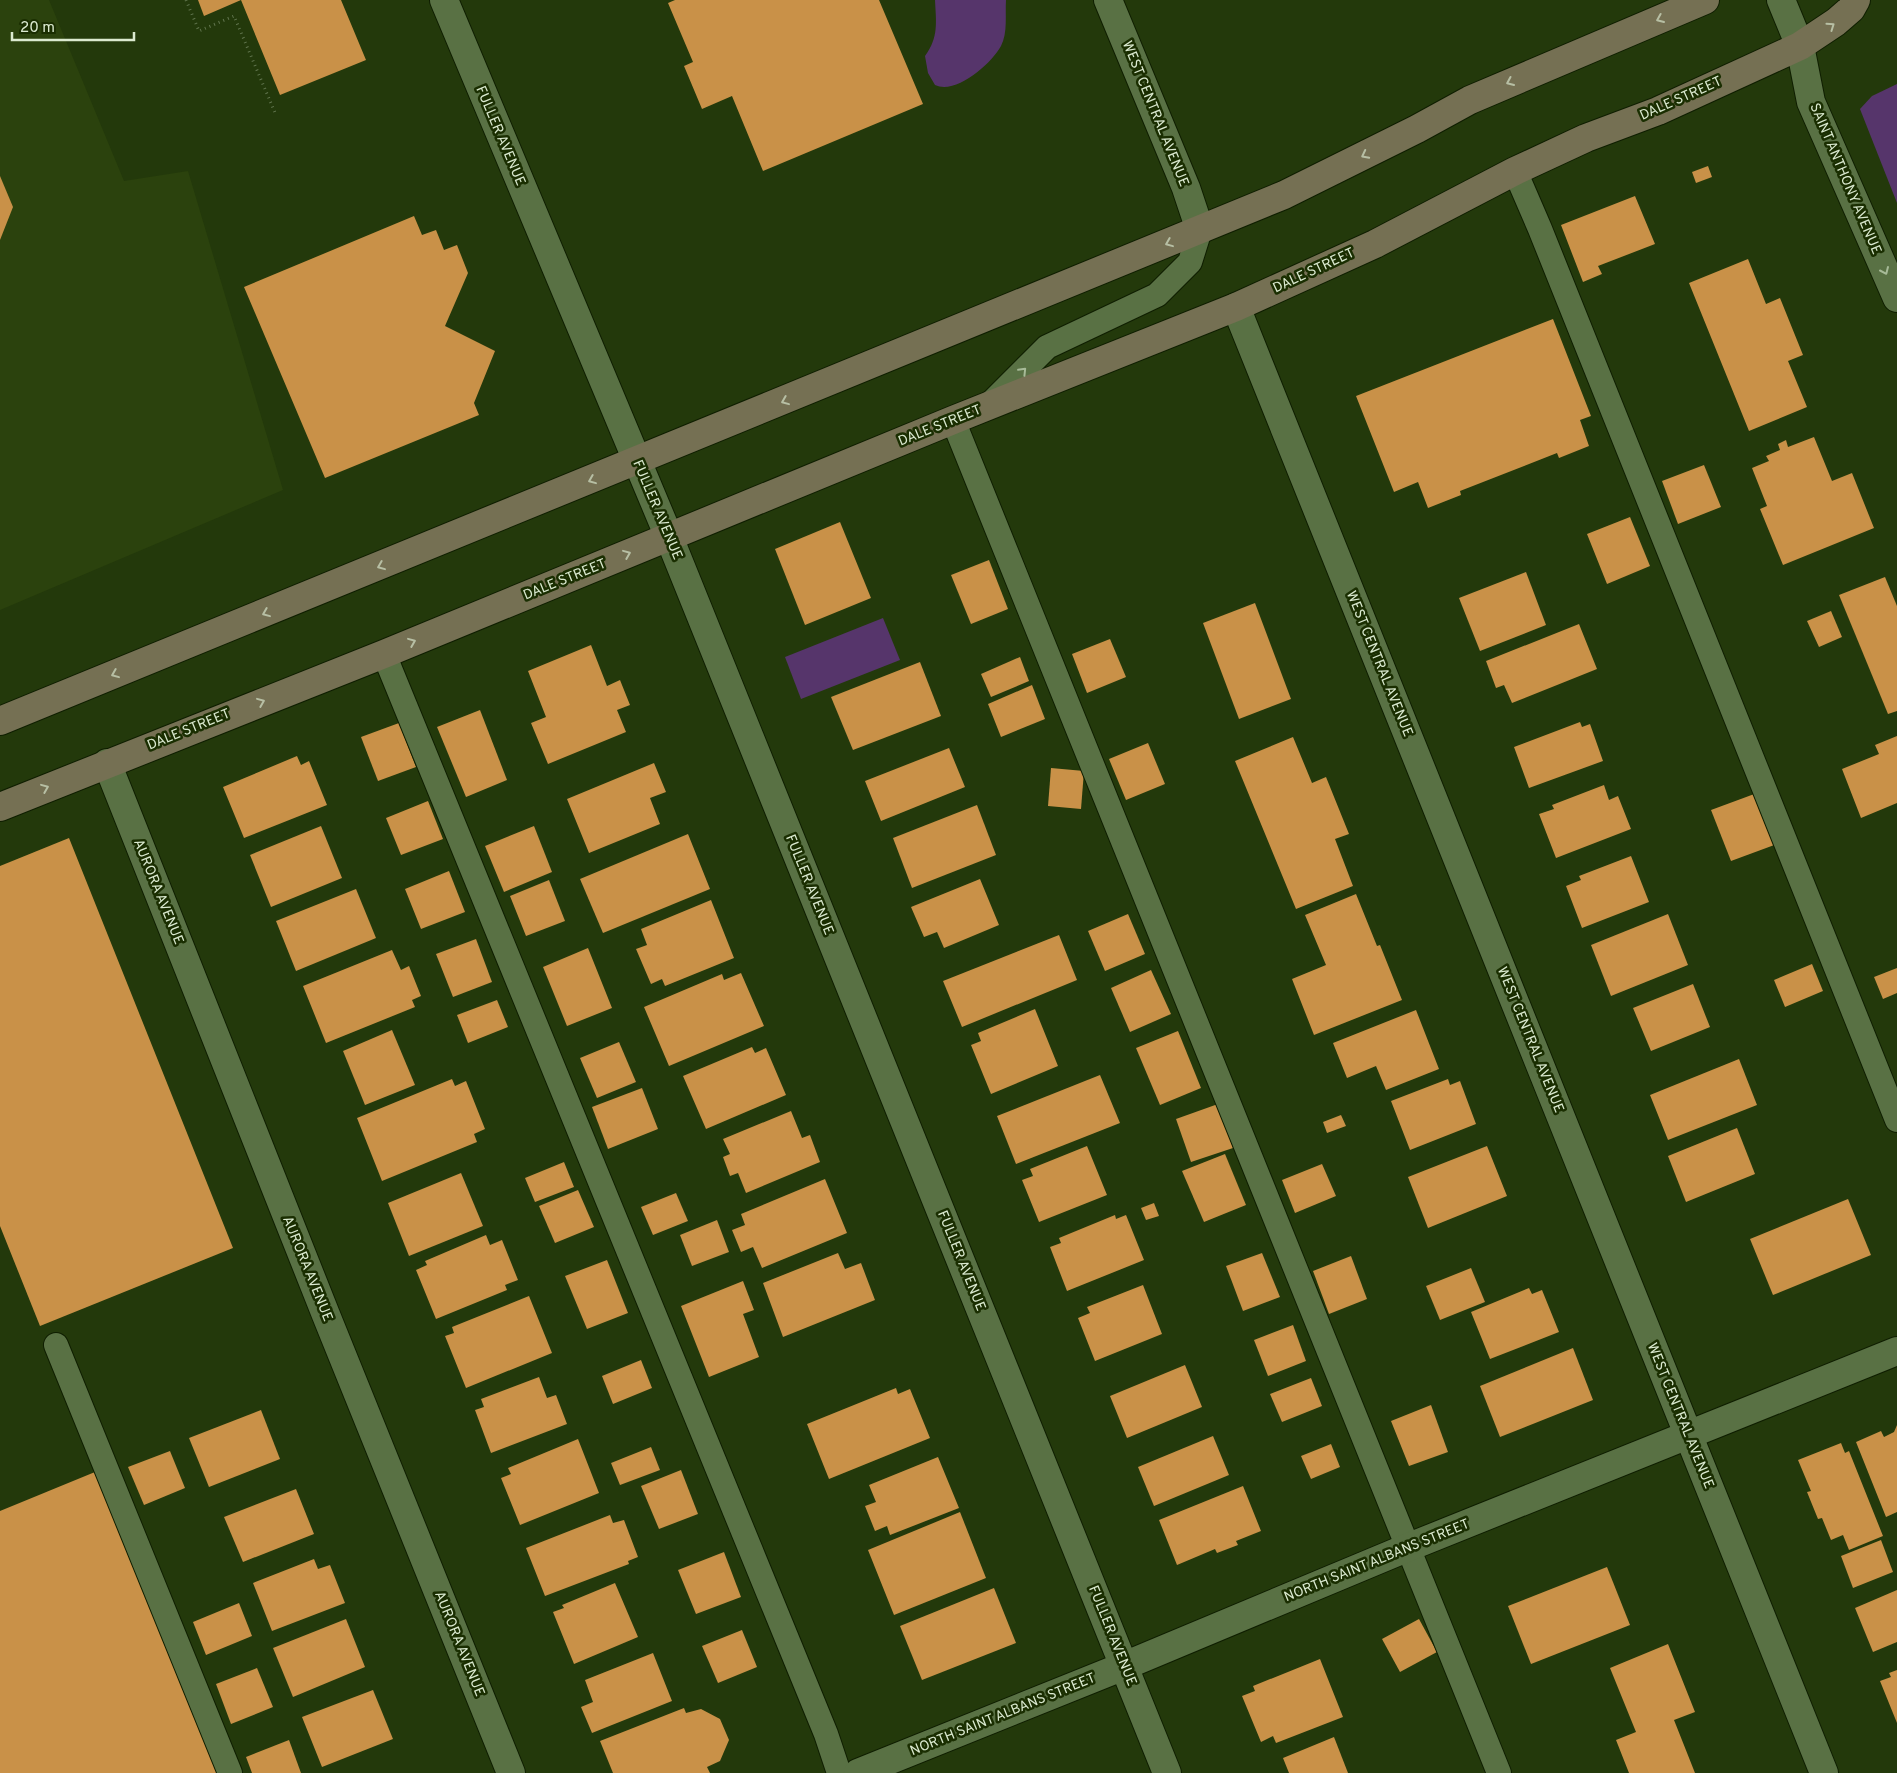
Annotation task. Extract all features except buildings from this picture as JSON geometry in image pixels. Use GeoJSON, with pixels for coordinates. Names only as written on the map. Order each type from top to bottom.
{"type":"FeatureCollection","features":[{"type":"Feature","properties":{"kind":"main road"},"geometry":{"type":"LineString","coordinates":[[0,721],[637,462],[1284,195],[1417,129],[1470,100],[1705,0]]}},
{"type":"Feature","properties":{"kind":"main road","name":"DALE STREET"},"geometry":{"type":"LineString","coordinates":[[0,807],[384,654],[953,420],[1236,307],[1375,244],[1515,171],[1586,138],[1658,111],[1800,46],[1836,22],[1851,9],[1856,0]]}},
{"type":"Feature","properties":{"kind":"street","name":"FULLER AVENUE"},"geometry":{"type":"LineString","coordinates":[[444,0],[614,402],[1167,1773]]}},
{"type":"Feature","properties":{"kind":"street","name":"WEST CENTRAL AVENUE"},"geometry":{"type":"LineString","coordinates":[[1108,0],[1186,188],[1200,230]]}},
{"type":"Feature","properties":{"kind":"street","name":"SAINT ANTHONY AVENUE"},"geometry":{"type":"LineString","coordinates":[[1782,0],[1800,46],[1811,102],[1897,298]]}},
{"type":"Feature","properties":{"kind":"street","name":"WEST CENTRAL AVENUE"},"geometry":{"type":"LineString","coordinates":[[1236,307],[1824,1773]]}},
{"type":"Feature","properties":{"kind":"street","name":"AURORA AVENUE"},"geometry":{"type":"LineString","coordinates":[[107,763],[326,1315],[511,1773]]}},
{"type":"Feature","properties":{"kind":"street","name":"NORTH SAINT ALBANS STREET"},"geometry":{"type":"LineString","coordinates":[[858,1773],[1124,1666],[1409,1547],[1897,1351]]}},
{"type":"Feature","properties":{"kind":"lane"},"geometry":{"type":"LineString","coordinates":[[1515,171],[1540,229],[1897,1120]]}},
{"type":"Feature","properties":{"kind":"lane"},"geometry":{"type":"LineString","coordinates":[[989,406],[1047,347],[1158,295],[1190,262],[1200,230]]}},
{"type":"Feature","properties":{"kind":"lane"},"geometry":{"type":"LineString","coordinates":[[953,420],[1499,1773]]}},
{"type":"Feature","properties":{"kind":"lane"},"geometry":{"type":"LineString","coordinates":[[384,654],[819,1716],[839,1773]]}},
{"type":"Feature","properties":{"kind":"lane"},"geometry":{"type":"LineString","coordinates":[[56,1345],[230,1773]]}},
{"type":"Feature","properties":{"kind":"path"},"geometry":{"type":"LineString","coordinates":[[186,0],[199,31],[234,16],[276,115]]}},
{"type":"Feature","properties":{"kind":"shaded area"},"geometry":{"type":"Polygon","coordinates":[[[0,0],[49,0],[124,181],[188,171],[283,490],[0,610],[0,0]]]}},
{"type":"Feature","properties":{"kind":"shaded area"},"geometry":{"type":"Polygon","coordinates":[[[935,0],[1006,0],[1005,29],[1001,46],[981,69],[953,86],[943,87],[935,85],[928,73],[925,56],[935,36],[935,0]]]}},
{"type":"Feature","properties":{"kind":"shaded area"},"geometry":{"type":"Polygon","coordinates":[[[1897,84],[1897,203],[1860,109],[1872,96],[1897,84]]]}},
{"type":"Feature","properties":{"kind":"shaded area"},"geometry":{"type":"Polygon","coordinates":[[[883,618],[900,660],[801,699],[785,657],[883,618]]]}}]}
